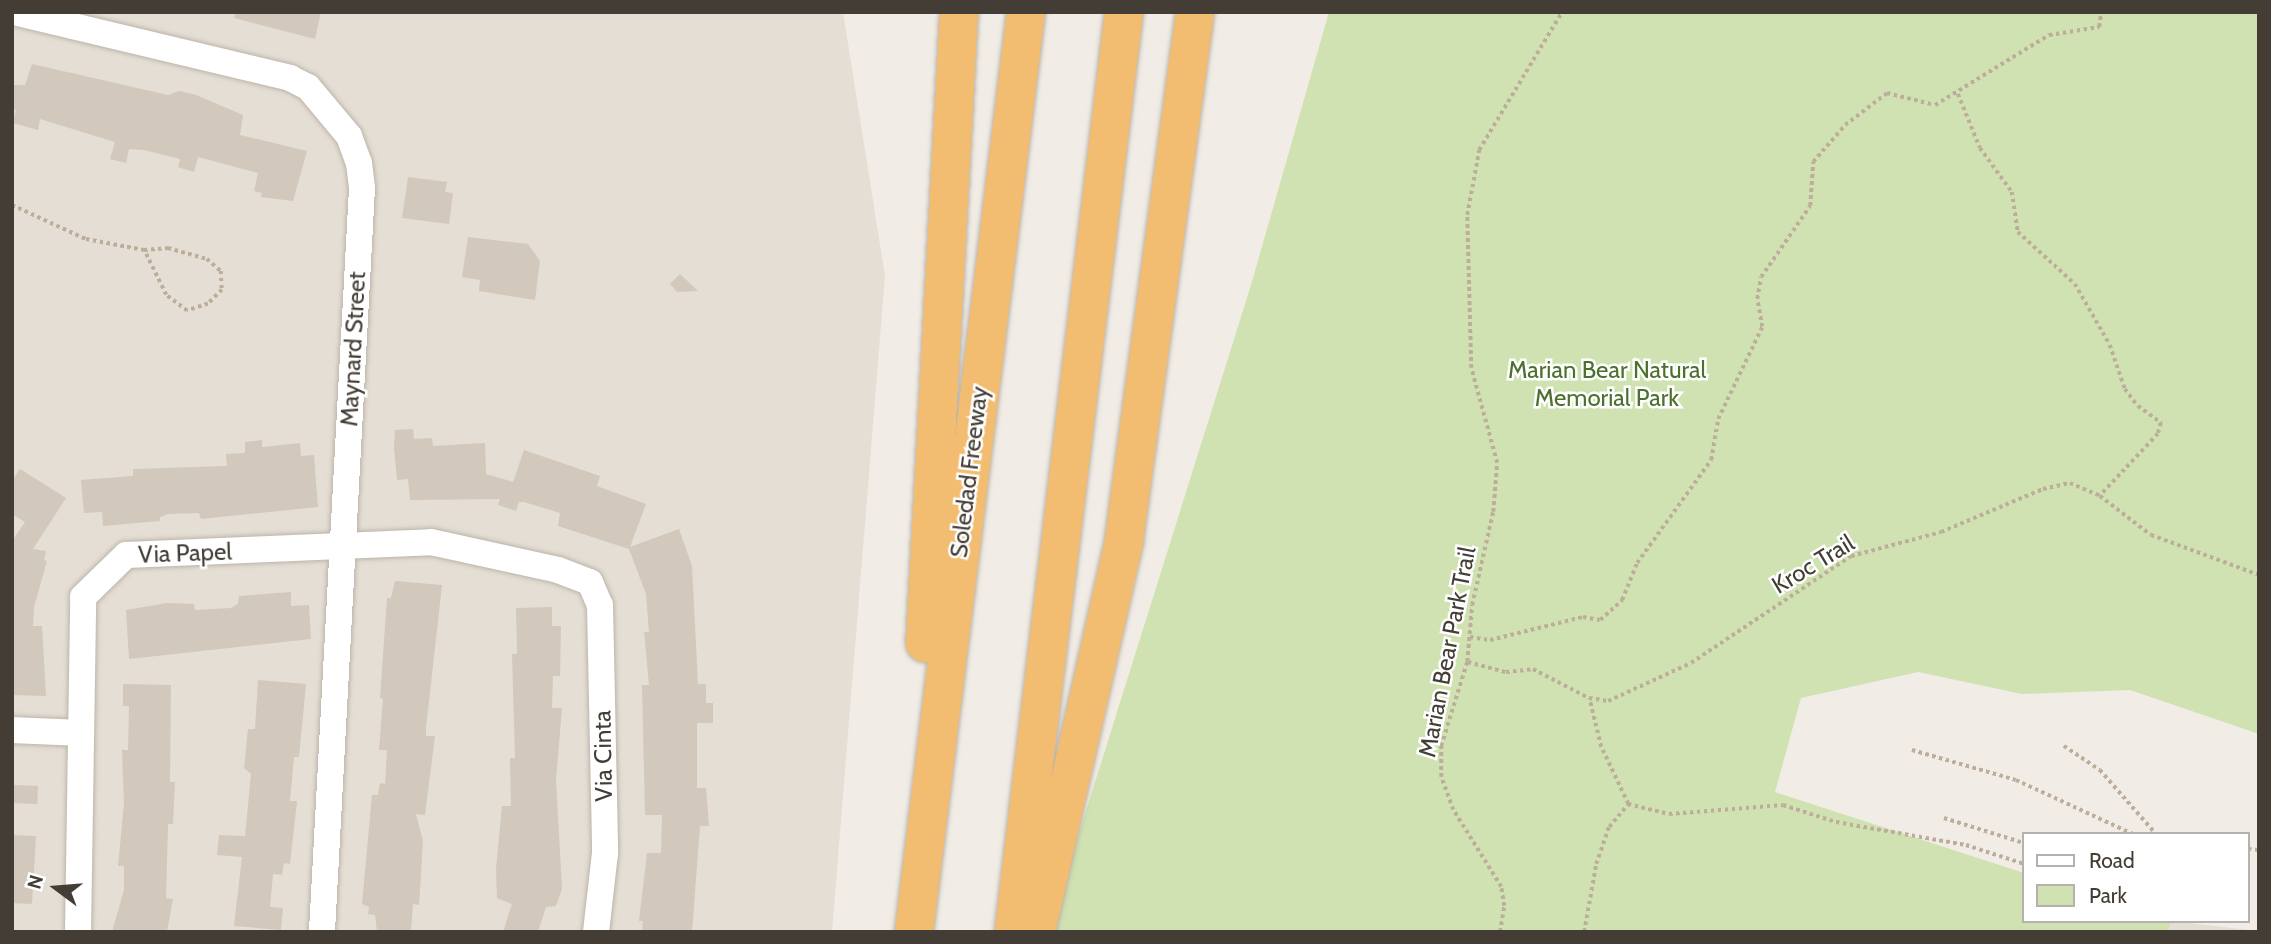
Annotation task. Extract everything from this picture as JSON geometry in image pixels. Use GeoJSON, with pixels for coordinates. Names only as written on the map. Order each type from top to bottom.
{"type":"FeatureCollection","features":[{"type":"Feature","properties":{"kind":"highway"},"geometry":{"type":"LineString","coordinates":[[906,932],[959,12]]}},
{"type":"Feature","properties":{"kind":"highway"},"geometry":{"type":"LineString","coordinates":[[1011,130],[1020,12]]}},
{"type":"Feature","properties":{"kind":"highway","name":"Soledad Freeway"},"geometry":{"type":"LineString","coordinates":[[914,932],[1026,12]]}},
{"type":"Feature","properties":{"kind":"highway"},"geometry":{"type":"LineString","coordinates":[[1014,932],[1124,12]]}},
{"type":"Feature","properties":{"kind":"highway"},"geometry":{"type":"LineString","coordinates":[[1035,932],[1124,540],[1195,12]]}},
{"type":"Feature","properties":{"kind":"highway"},"geometry":{"type":"LineString","coordinates":[[1165,249],[1216,12]]}},
{"type":"Feature","properties":{"kind":"street","name":"Maynard Street"},"geometry":{"type":"LineString","coordinates":[[14,12],[101,22],[290,78],[308,87],[349,136],[362,188],[322,932]]}},
{"type":"Feature","properties":{"kind":"street","name":"Via Papel"},"geometry":{"type":"LineString","coordinates":[[78,932],[83,597],[126,555],[343,548],[431,542],[558,570],[590,582]]}},
{"type":"Feature","properties":{"kind":"street","name":"Via Cinta"},"geometry":{"type":"LineString","coordinates":[[590,582],[600,605],[606,853],[596,932]]}},
{"type":"Feature","properties":{"kind":"street"},"geometry":{"type":"LineString","coordinates":[[12,730],[81,733]]}},
{"type":"Feature","properties":{"kind":"path","name":"Marian Bear Park Trail"},"geometry":{"type":"LineString","coordinates":[[1500,932],[1504,906],[1501,887],[1453,810],[1441,778],[1446,723],[1467,662],[1472,605],[1493,512],[1497,463],[1471,368],[1468,215],[1479,150],[1562,12]]}},
{"type":"Feature","properties":{"kind":"path"},"geometry":{"type":"LineString","coordinates":[[1470,638],[1490,640],[1583,617],[1600,620],[1622,600],[1637,563],[1711,460],[1718,418],[1762,327],[1757,299],[1761,277],[1810,206],[1813,162],[1845,125],[1887,93],[1935,105],[1958,94],[2049,35],[2099,27],[2101,12]]}},
{"type":"Feature","properties":{"kind":"path"},"geometry":{"type":"LineString","coordinates":[[1958,94],[1980,148],[2012,192],[2018,232],[2075,284],[2110,345],[2125,388],[2138,406],[2161,423],[2158,434],[2124,465],[2100,496]]}},
{"type":"Feature","properties":{"kind":"path"},"geometry":{"type":"LineString","coordinates":[[12,205],[86,239],[144,250],[169,248],[207,259],[221,271],[222,290],[208,304],[187,311],[166,295],[144,250]]}},
{"type":"Feature","properties":{"kind":"path","name":"Kroc Trail"},"geometry":{"type":"LineString","coordinates":[[1467,662],[1506,672],[1533,669],[1589,698],[1610,700],[1691,663],[1851,556],[1941,532],[2043,489],[2070,483],[2100,496],[2151,534],[2259,576]]}},
{"type":"Feature","properties":{"kind":"path"},"geometry":{"type":"LineString","coordinates":[[1589,698],[1601,747],[1628,804]]}},
{"type":"Feature","properties":{"kind":"path"},"geometry":{"type":"LineString","coordinates":[[2064,746],[2100,769],[2154,832]]}},
{"type":"Feature","properties":{"kind":"path"},"geometry":{"type":"LineString","coordinates":[[1912,750],[2015,779],[2129,832]]}},
{"type":"Feature","properties":{"kind":"path"},"geometry":{"type":"LineString","coordinates":[[1628,804],[1669,814],[1783,805],[1836,822],[1966,845],[2022,863]]}},
{"type":"Feature","properties":{"kind":"path"},"geometry":{"type":"LineString","coordinates":[[1584,932],[1595,864],[1609,827],[1628,804]]}},
{"type":"Feature","properties":{"kind":"path"},"geometry":{"type":"LineString","coordinates":[[1944,818],[2022,842]]}},
{"type":"Feature","properties":{"kind":"shaded area"},"geometry":{"type":"Polygon","coordinates":[[[12,12],[843,12],[885,276],[832,932],[12,932],[12,12]]]}},
{"type":"Feature","properties":{"kind":"shaded area"},"geometry":{"type":"Polygon","coordinates":[[[2170,923],[2259,931],[2259,932],[2168,932],[2170,923]]]}},
{"type":"Feature","properties":{"kind":"green space","name":"Marian Bear Natural Memorial Park"},"geometry":{"type":"Polygon","coordinates":[[[1329,12],[2259,12],[2259,734],[2130,690],[2022,694],[1918,672],[1801,698],[1775,792],[2022,872],[2022,923],[2170,923],[2168,932],[1048,932],[1251,285],[1329,12]]]}},
{"type":"Feature","properties":{"kind":"building"},"geometry":{"type":"Polygon","coordinates":[[[235,12],[321,12],[315,39],[234,18],[235,12]]]}},
{"type":"Feature","properties":{"kind":"building"},"geometry":{"type":"Polygon","coordinates":[[[32,64],[168,95],[179,91],[196,95],[243,115],[240,135],[307,151],[293,201],[261,197],[262,193],[254,191],[258,173],[198,157],[194,172],[178,167],[180,159],[144,150],[129,149],[126,163],[110,159],[115,142],[40,119],[38,130],[13,123],[16,110],[12,109],[12,85],[25,85],[32,64]]]}},
{"type":"Feature","properties":{"kind":"building"},"geometry":{"type":"Polygon","coordinates":[[[408,177],[447,182],[445,192],[453,193],[449,224],[402,218],[408,177]]]}},
{"type":"Feature","properties":{"kind":"building"},"geometry":{"type":"Polygon","coordinates":[[[468,237],[528,244],[540,261],[535,300],[479,291],[480,280],[462,277],[468,237]]]}},
{"type":"Feature","properties":{"kind":"building"},"geometry":{"type":"Polygon","coordinates":[[[680,274],[698,291],[677,292],[670,284],[680,274]]]}},
{"type":"Feature","properties":{"kind":"building"},"geometry":{"type":"Polygon","coordinates":[[[413,429],[414,439],[432,438],[433,446],[485,443],[486,474],[513,482],[524,450],[600,476],[597,486],[646,504],[630,547],[679,529],[692,566],[698,684],[706,684],[706,703],[713,703],[713,723],[697,723],[697,788],[706,788],[709,826],[700,826],[692,932],[642,932],[643,921],[639,921],[647,853],[661,853],[662,815],[645,815],[642,685],[649,685],[644,632],[649,632],[646,594],[629,549],[558,526],[560,513],[524,502],[519,502],[516,511],[498,505],[500,499],[410,500],[408,479],[397,480],[394,447],[395,430],[413,429]]]}},
{"type":"Feature","properties":{"kind":"building"},"geometry":{"type":"Polygon","coordinates":[[[262,440],[262,447],[300,443],[301,456],[314,455],[318,507],[201,519],[199,513],[168,514],[160,517],[160,521],[103,526],[102,512],[84,513],[81,480],[133,476],[133,469],[227,466],[226,454],[245,453],[245,442],[262,440]]]}},
{"type":"Feature","properties":{"kind":"building"},"geometry":{"type":"Polygon","coordinates":[[[20,469],[66,498],[33,549],[46,551],[44,560],[47,561],[34,607],[33,626],[42,626],[46,696],[12,695],[12,541],[25,522],[12,514],[12,481],[20,469]]]}},
{"type":"Feature","properties":{"kind":"building"},"geometry":{"type":"Polygon","coordinates":[[[395,581],[442,585],[426,728],[426,736],[435,736],[425,815],[416,814],[423,841],[419,905],[413,904],[411,932],[377,932],[375,915],[368,914],[369,907],[362,904],[372,795],[378,795],[380,783],[385,784],[387,750],[379,750],[383,699],[380,698],[387,598],[391,598],[395,581]]]}},
{"type":"Feature","properties":{"kind":"building"},"geometry":{"type":"Polygon","coordinates":[[[291,592],[291,606],[309,605],[311,639],[129,659],[126,610],[167,603],[194,604],[195,610],[231,608],[238,604],[239,596],[291,592]]]}},
{"type":"Feature","properties":{"kind":"building"},"geometry":{"type":"Polygon","coordinates":[[[552,607],[552,626],[561,626],[560,676],[553,676],[552,708],[562,708],[556,780],[562,889],[556,906],[546,907],[538,932],[503,932],[512,904],[497,898],[496,869],[502,806],[511,806],[510,758],[515,758],[512,654],[517,654],[516,608],[552,607]]]}},
{"type":"Feature","properties":{"kind":"building"},"geometry":{"type":"Polygon","coordinates":[[[258,680],[306,684],[299,757],[294,757],[290,801],[297,801],[290,864],[284,863],[282,875],[273,874],[270,907],[283,908],[281,930],[234,926],[242,857],[217,855],[219,835],[245,836],[251,774],[244,768],[248,729],[255,729],[258,680]]]}},
{"type":"Feature","properties":{"kind":"building"},"geometry":{"type":"Polygon","coordinates":[[[123,684],[171,685],[170,782],[175,782],[173,824],[168,824],[166,898],[173,899],[167,932],[112,932],[124,890],[124,866],[118,866],[124,804],[122,750],[128,750],[129,706],[123,706],[123,684]]]}},
{"type":"Feature","properties":{"kind":"building"},"geometry":{"type":"Polygon","coordinates":[[[12,785],[38,786],[37,804],[12,803],[12,785]]]}},
{"type":"Feature","properties":{"kind":"building"},"geometry":{"type":"Polygon","coordinates":[[[12,835],[36,836],[32,904],[12,903],[12,835]]]}}]}
